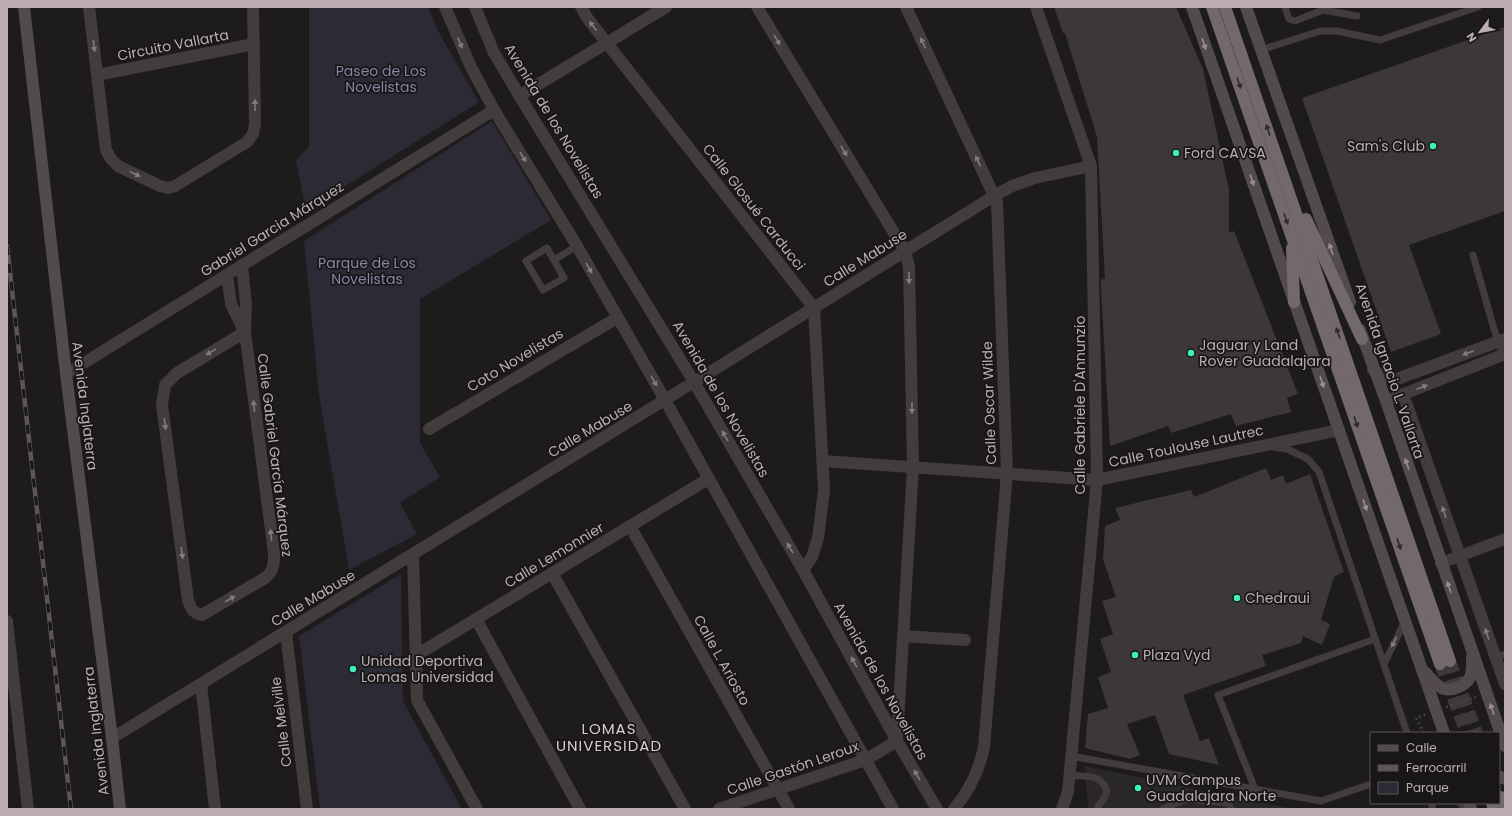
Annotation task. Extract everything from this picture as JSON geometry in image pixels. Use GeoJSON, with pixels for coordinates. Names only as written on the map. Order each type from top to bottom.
{"type":"FeatureCollection","features":[{"type":"Feature","properties":{"kind":"highway"},"geometry":{"type":"LineString","coordinates":[[1212,7],[1291,234],[1445,662],[1280,164],[1225,7]]}},
{"type":"Feature","properties":{"kind":"highway"},"geometry":{"type":"LineString","coordinates":[[1280,164],[1362,338]]}},
{"type":"Feature","properties":{"kind":"highway"},"geometry":{"type":"LineString","coordinates":[[1291,234],[1294,302]]}},
{"type":"Feature","properties":{"kind":"street","name":"Avenida Inglaterra"},"geometry":{"type":"LineString","coordinates":[[24,7],[66,374],[120,809]]}},
{"type":"Feature","properties":{"kind":"street"},"geometry":{"type":"LineString","coordinates":[[89,7],[106,150],[111,159],[118,166],[160,186],[168,188],[175,186],[247,142],[253,134],[255,124],[253,7]]}},
{"type":"Feature","properties":{"kind":"street"},"geometry":{"type":"LineString","coordinates":[[445,7],[471,67],[494,110],[577,246],[665,400],[893,809]]}},
{"type":"Feature","properties":{"kind":"street","name":"Avenida de los Novelistas"},"geometry":{"type":"LineString","coordinates":[[475,7],[494,53],[694,382],[803,570],[897,741],[937,809]]}},
{"type":"Feature","properties":{"kind":"street","name":"Calle Glosué Carducci"},"geometry":{"type":"LineString","coordinates":[[581,7],[606,43],[814,308]]}},
{"type":"Feature","properties":{"kind":"street"},"geometry":{"type":"LineString","coordinates":[[519,96],[666,7]]}},
{"type":"Feature","properties":{"kind":"street"},"geometry":{"type":"LineString","coordinates":[[757,7],[905,251],[909,266],[913,467],[897,741]]}},
{"type":"Feature","properties":{"kind":"street","name":"Calle Oscar Wilde"},"geometry":{"type":"LineString","coordinates":[[906,7],[997,202],[1007,473],[984,747],[975,777],[964,796],[954,809]]}},
{"type":"Feature","properties":{"kind":"street","name":"Calle Gabriele D'Annunzio"},"geometry":{"type":"LineString","coordinates":[[1036,7],[1091,166],[1097,480],[1070,775],[1068,792],[1062,809]]}},
{"type":"Feature","properties":{"kind":"street"},"geometry":{"type":"LineString","coordinates":[[1192,7],[1444,732]]}},
{"type":"Feature","properties":{"kind":"street","name":"Avenida Ignacio L. Vallarta"},"geometry":{"type":"LineString","coordinates":[[1246,7],[1373,370],[1386,401],[1503,740]]}},
{"type":"Feature","properties":{"kind":"street","name":"Circuito Vallarta"},"geometry":{"type":"LineString","coordinates":[[97,75],[254,44]]}},
{"type":"Feature","properties":{"kind":"street","name":"Gabriel Garcia Márquez"},"geometry":{"type":"LineString","coordinates":[[66,374],[494,110]]}},
{"type":"Feature","properties":{"kind":"street","name":"Calle Mabuse"},"geometry":{"type":"LineString","coordinates":[[112,738],[665,400],[994,196],[1012,186],[1035,178],[1091,166]]}},
{"type":"Feature","properties":{"kind":"street","name":"Calle Gabriel García Márquez"},"geometry":{"type":"LineString","coordinates":[[242,265],[246,304],[245,332],[274,564],[270,573],[265,578],[202,615],[195,614],[190,608],[188,600],[162,405],[165,385],[177,373],[245,332]]}},
{"type":"Feature","properties":{"kind":"street","name":"Calle Gabriel García Márquez"},"geometry":{"type":"LineString","coordinates":[[227,274],[231,304],[245,332]]}},
{"type":"Feature","properties":{"kind":"street"},"geometry":{"type":"LineString","coordinates":[[803,570],[812,557],[818,538],[824,490],[814,308]]}},
{"type":"Feature","properties":{"kind":"street","name":"Coto Novelistas"},"geometry":{"type":"LineString","coordinates":[[429,429],[617,318]]}},
{"type":"Feature","properties":{"kind":"street"},"geometry":{"type":"LineString","coordinates":[[1373,370],[1384,378],[1397,379],[1502,341]]}},
{"type":"Feature","properties":{"kind":"street"},"geometry":{"type":"LineString","coordinates":[[1386,401],[1504,354]]}},
{"type":"Feature","properties":{"kind":"street"},"geometry":{"type":"LineString","coordinates":[[1403,394],[1460,556],[1500,656],[1505,684]]}},
{"type":"Feature","properties":{"kind":"street","name":"Calle Toulouse Lautrec"},"geometry":{"type":"LineString","coordinates":[[823,461],[1097,480],[1339,430]]}},
{"type":"Feature","properties":{"kind":"street","name":"Calle Lemonnier"},"geometry":{"type":"LineString","coordinates":[[416,656],[708,479]]}},
{"type":"Feature","properties":{"kind":"street","name":"Calle L. Ariosto"},"geometry":{"type":"LineString","coordinates":[[630,526],[789,809]]}},
{"type":"Feature","properties":{"kind":"street"},"geometry":{"type":"LineString","coordinates":[[1441,563],[1505,539]]}},
{"type":"Feature","properties":{"kind":"street"},"geometry":{"type":"LineString","coordinates":[[413,554],[417,700],[477,809]]}},
{"type":"Feature","properties":{"kind":"street"},"geometry":{"type":"LineString","coordinates":[[552,573],[686,809]]}},
{"type":"Feature","properties":{"kind":"street"},"geometry":{"type":"LineString","coordinates":[[476,619],[580,809]]}},
{"type":"Feature","properties":{"kind":"street"},"geometry":{"type":"LineString","coordinates":[[7,621],[28,809]]}},
{"type":"Feature","properties":{"kind":"street","name":"Calle Melville"},"geometry":{"type":"LineString","coordinates":[[286,632],[307,809]]}},
{"type":"Feature","properties":{"kind":"street"},"geometry":{"type":"LineString","coordinates":[[903,636],[965,640]]}},
{"type":"Feature","properties":{"kind":"street"},"geometry":{"type":"LineString","coordinates":[[1422,668],[1432,680],[1443,689],[1458,688],[1470,679],[1472,651]]}},
{"type":"Feature","properties":{"kind":"street"},"geometry":{"type":"LineString","coordinates":[[201,684],[215,809]]}},
{"type":"Feature","properties":{"kind":"street","name":"Calle Gastón Leroux"},"geometry":{"type":"LineString","coordinates":[[719,809],[865,760],[897,741]]}},
{"type":"Feature","properties":{"kind":"lane"},"geometry":{"type":"LineString","coordinates":[[1285,7],[1289,19],[1295,20],[1323,10],[1357,16]]}},
{"type":"Feature","properties":{"kind":"lane"},"geometry":{"type":"LineString","coordinates":[[1261,50],[1320,31],[1337,31],[1380,40],[1478,7]]}},
{"type":"Feature","properties":{"kind":"lane"},"geometry":{"type":"LineString","coordinates":[[554,260],[577,246]]}},
{"type":"Feature","properties":{"kind":"lane"},"geometry":{"type":"LineString","coordinates":[[547,248],[554,260],[564,278],[543,290],[526,261],[547,248]]}},
{"type":"Feature","properties":{"kind":"lane"},"geometry":{"type":"LineString","coordinates":[[1473,255],[1494,329],[1502,341],[1504,354]]}},
{"type":"Feature","properties":{"kind":"lane"},"geometry":{"type":"LineString","coordinates":[[1263,446],[1287,449],[1308,459],[1319,472],[1407,732]]}},
{"type":"Feature","properties":{"kind":"lane"},"geometry":{"type":"LineString","coordinates":[[1384,664],[1405,621]]}},
{"type":"Feature","properties":{"kind":"lane"},"geometry":{"type":"LineString","coordinates":[[1255,789],[1218,695],[1376,639]]}},
{"type":"Feature","properties":{"kind":"lane"},"geometry":{"type":"LineString","coordinates":[[1071,756],[1321,801],[1370,784]]}},
{"type":"Feature","properties":{"kind":"lane"},"geometry":{"type":"LineString","coordinates":[[1070,775],[1098,778],[1105,785],[1107,791],[1103,800],[1098,806],[1098,809]]}},
{"type":"Feature","properties":{"kind":"lane"},"geometry":{"type":"LineString","coordinates":[[1163,809],[1174,807],[1187,799],[1228,803],[1231,809]]}},
{"type":"Feature","properties":{"kind":"path"},"geometry":{"type":"LineString","coordinates":[[1446,708],[1483,695]]}},
{"type":"Feature","properties":{"kind":"path"},"geometry":{"type":"LineString","coordinates":[[1423,732],[1416,718],[1431,713]]}},
{"type":"Feature","properties":{"kind":"shaded area","name":"UVM Campus Guadalajara Norte"},"geometry":{"type":"Polygon","coordinates":[[[1085,766],[1293,809],[1088,809],[1085,766]]]}},
{"type":"Feature","properties":{"kind":"green space","name":"Paseo de Los Novelistas"},"geometry":{"type":"Polygon","coordinates":[[[309,7],[428,7],[438,31],[479,102],[306,211],[296,160],[309,147],[309,7]]]}},
{"type":"Feature","properties":{"kind":"green space","name":"Parque de Los Novelistas"},"geometry":{"type":"Polygon","coordinates":[[[492,121],[551,220],[420,299],[420,443],[440,477],[400,503],[417,534],[349,570],[319,395],[304,241],[492,121]]]}},
{"type":"Feature","properties":{"kind":"green space","name":"Unidad Deportiva Lomas Universidad"},"geometry":{"type":"Polygon","coordinates":[[[401,574],[403,701],[462,809],[320,809],[299,636],[401,574]]]}},
{"type":"Feature","properties":{"kind":"building"},"geometry":{"type":"Polygon","coordinates":[[[1054,7],[1176,7],[1203,69],[1229,190],[1229,233],[1234,231],[1298,394],[1287,398],[1291,412],[1236,426],[1231,414],[1171,433],[1168,426],[1110,446],[1101,288],[1101,280],[1105,278],[1097,137],[1065,33],[1063,33],[1054,7]]]}},
{"type":"Feature","properties":{"kind":"building"},"geometry":{"type":"Polygon","coordinates":[[[1505,27],[1505,211],[1409,245],[1441,334],[1391,352],[1302,98],[1505,27]]]}},
{"type":"Feature","properties":{"kind":"building","name":"Chedraui"},"geometry":{"type":"Polygon","coordinates":[[[1266,468],[1271,480],[1283,475],[1286,484],[1310,474],[1344,572],[1334,577],[1321,620],[1330,624],[1322,645],[1303,636],[1301,643],[1262,655],[1266,666],[1183,695],[1200,741],[1209,738],[1219,765],[1169,754],[1155,715],[1127,724],[1140,755],[1130,759],[1085,748],[1088,714],[1108,708],[1098,677],[1111,672],[1100,639],[1113,634],[1102,601],[1116,597],[1103,559],[1105,526],[1120,520],[1115,508],[1191,490],[1194,497],[1266,468]]]}},
{"type":"Feature","properties":{"kind":"tunnel"},"geometry":{"type":"LineString","coordinates":[[1450,661],[1477,732]]}},
{"type":"Feature","properties":{"kind":"tunnel"},"geometry":{"type":"LineString","coordinates":[[1440,664],[1466,732]]}},
{"type":"Feature","properties":{"kind":"railway"},"geometry":{"type":"LineString","coordinates":[[7,246],[71,809]]}},
{"type":"Feature","properties":{"kind":"place","name":"Sam's Club"},"geometry":{"type":"Point","coordinates":[1433,146]}},
{"type":"Feature","properties":{"kind":"place","name":"Ford CAVSA"},"geometry":{"type":"Point","coordinates":[1176,153]}},
{"type":"Feature","properties":{"kind":"place","name":"Jaguar y Land Rover Guadalajara"},"geometry":{"type":"Point","coordinates":[1191,353]}},
{"type":"Feature","properties":{"kind":"place","name":"Chedraui"},"geometry":{"type":"Point","coordinates":[1237,598]}},
{"type":"Feature","properties":{"kind":"place","name":"Plaza Vyd"},"geometry":{"type":"Point","coordinates":[1135,655]}},
{"type":"Feature","properties":{"kind":"place","name":"Unidad Deportiva Lomas Universidad"},"geometry":{"type":"Point","coordinates":[353,669]}},
{"type":"Feature","properties":{"kind":"place","name":"UVM Campus Guadalajara Norte"},"geometry":{"type":"Point","coordinates":[1138,788]}},
{"type":"Feature","properties":{"kind":"district","name":"LOMAS UNIVERSIDAD"},"geometry":{"type":"Point","coordinates":[609,736]}}]}
